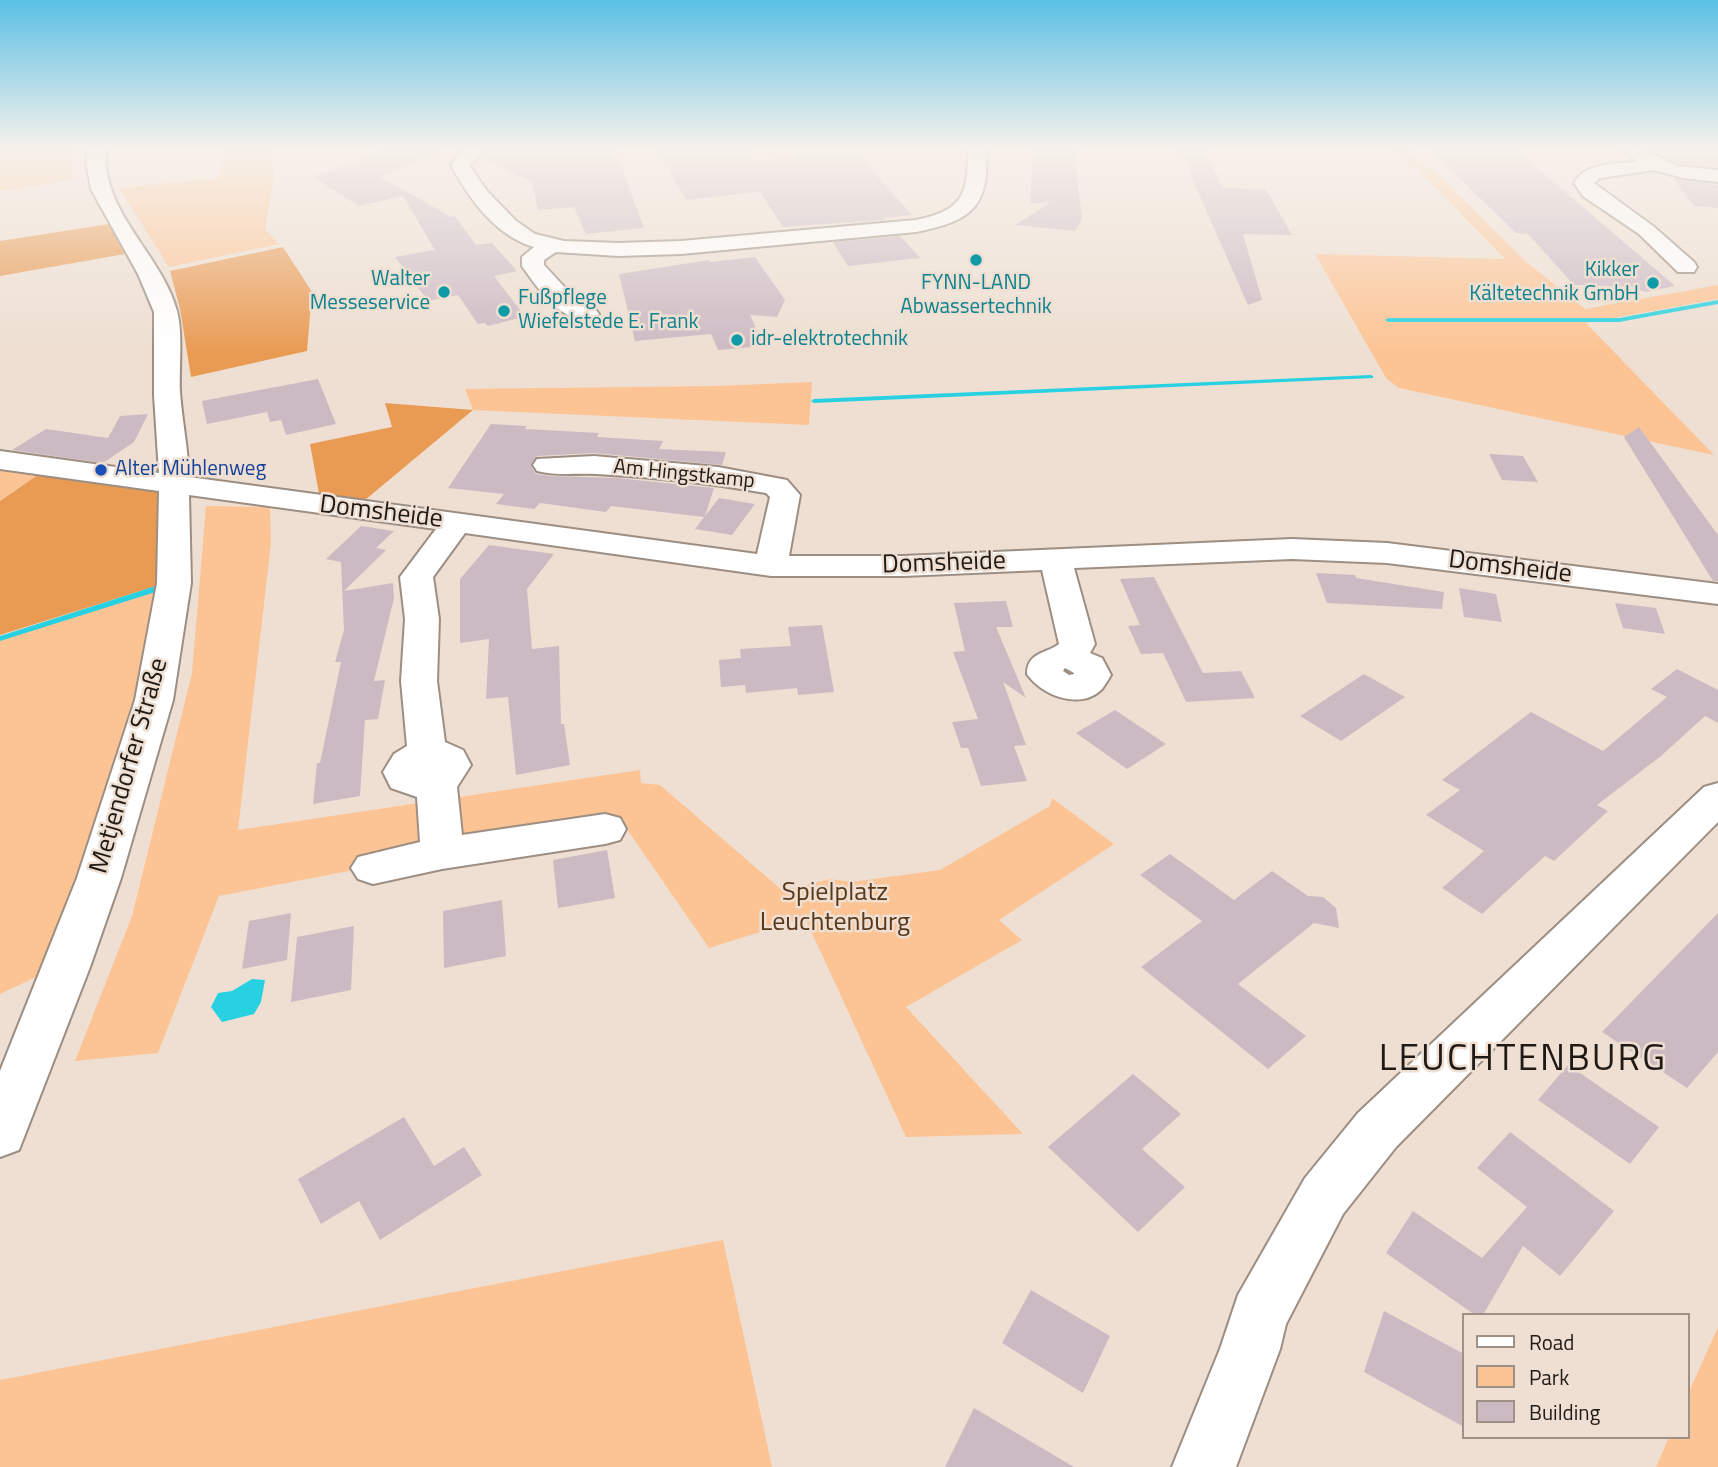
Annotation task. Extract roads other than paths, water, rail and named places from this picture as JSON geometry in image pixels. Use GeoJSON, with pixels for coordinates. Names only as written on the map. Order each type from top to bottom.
{"type":"FeatureCollection","features":[{"type":"Feature","properties":{"kind":"street","name":"Metjendorfer Straße"},"geometry":{"type":"LineString","coordinates":[[0,1133],[67,967],[99,878],[154,700],[174,583],[174,456],[167,395],[166,312],[149,274],[114,215]]}},
{"type":"Feature","properties":{"kind":"street"},"geometry":{"type":"LineString","coordinates":[[501,215],[514,229],[528,238],[552,245],[615,250],[873,230],[931,222],[953,215]]}},
{"type":"Feature","properties":{"kind":"street"},"geometry":{"type":"LineString","coordinates":[[1625,215],[1646,230],[1686,267]]}},
{"type":"Feature","properties":{"kind":"street"},"geometry":{"type":"LineString","coordinates":[[552,245],[533,257],[533,266],[574,311],[587,314]]}},
{"type":"Feature","properties":{"kind":"street"},"geometry":{"type":"LineString","coordinates":[[0,460],[173,485]]}},
{"type":"Feature","properties":{"kind":"street","name":"Am Hingstkamp"},"geometry":{"type":"LineString","coordinates":[[547,465],[594,465],[718,476],[776,486],[785,495],[771,566]]}},
{"type":"Feature","properties":{"kind":"street","name":"Domsheide"},"geometry":{"type":"LineString","coordinates":[[173,485],[771,566],[862,567],[1292,549],[1387,553],[1718,594]]}},
{"type":"Feature","properties":{"kind":"street"},"geometry":{"type":"LineString","coordinates":[[442,853],[419,681],[422,620],[416,577],[457,523]]}},
{"type":"Feature","properties":{"kind":"street"},"geometry":{"type":"LineString","coordinates":[[1056,560],[1077,644],[1070,657]]}},
{"type":"Feature","properties":{"kind":"street"},"geometry":{"type":"LineString","coordinates":[[1204,1467],[1250,1349],[1259,1316],[1324,1196],[1377,1130],[1718,797]]}},
{"type":"Feature","properties":{"kind":"street"},"geometry":{"type":"LineString","coordinates":[[373,868],[442,853],[605,829]]}},
{"type":"Feature","properties":{"kind":"water"},"geometry":{"type":"Polygon","coordinates":[[[252,979],[265,980],[261,1002],[254,1014],[222,1022],[211,1007],[218,993],[232,991],[252,979]]]}},
{"type":"Feature","properties":{"kind":"waterway"},"geometry":{"type":"LineString","coordinates":[[1388,320],[1619,320],[1718,302]]}},
{"type":"Feature","properties":{"kind":"waterway"},"geometry":{"type":"LineString","coordinates":[[814,401],[1371,377]]}},
{"type":"Feature","properties":{"kind":"waterway"},"geometry":{"type":"LineString","coordinates":[[0,639],[162,587]]}},
{"type":"Feature","properties":{"kind":"place","name":"FYNN-LAND Abwassertechnik"},"geometry":{"type":"Point","coordinates":[976,260]}},
{"type":"Feature","properties":{"kind":"place","name":"Kikker Kältetechnik GmbH"},"geometry":{"type":"Point","coordinates":[1653,283]}},
{"type":"Feature","properties":{"kind":"place","name":"Walter Messeservice"},"geometry":{"type":"Point","coordinates":[444,292]}},
{"type":"Feature","properties":{"kind":"place","name":"Fußpflege Wiefelstede E. Frank"},"geometry":{"type":"Point","coordinates":[504,311]}},
{"type":"Feature","properties":{"kind":"place","name":"idr-elektrotechnik"},"geometry":{"type":"Point","coordinates":[737,340]}},
{"type":"Feature","properties":{"kind":"place","name":"Alter Mühlenweg"},"geometry":{"type":"Point","coordinates":[101,470]}},
{"type":"Feature","properties":{"kind":"district","name":"LEUCHTENBURG"},"geometry":{"type":"Point","coordinates":[1523,1061]}},
{"type":"Feature","properties":{"kind":"park label","name":"Spielplatz Leuchtenburg"},"geometry":{"type":"Point","coordinates":[835,909]}}]}
